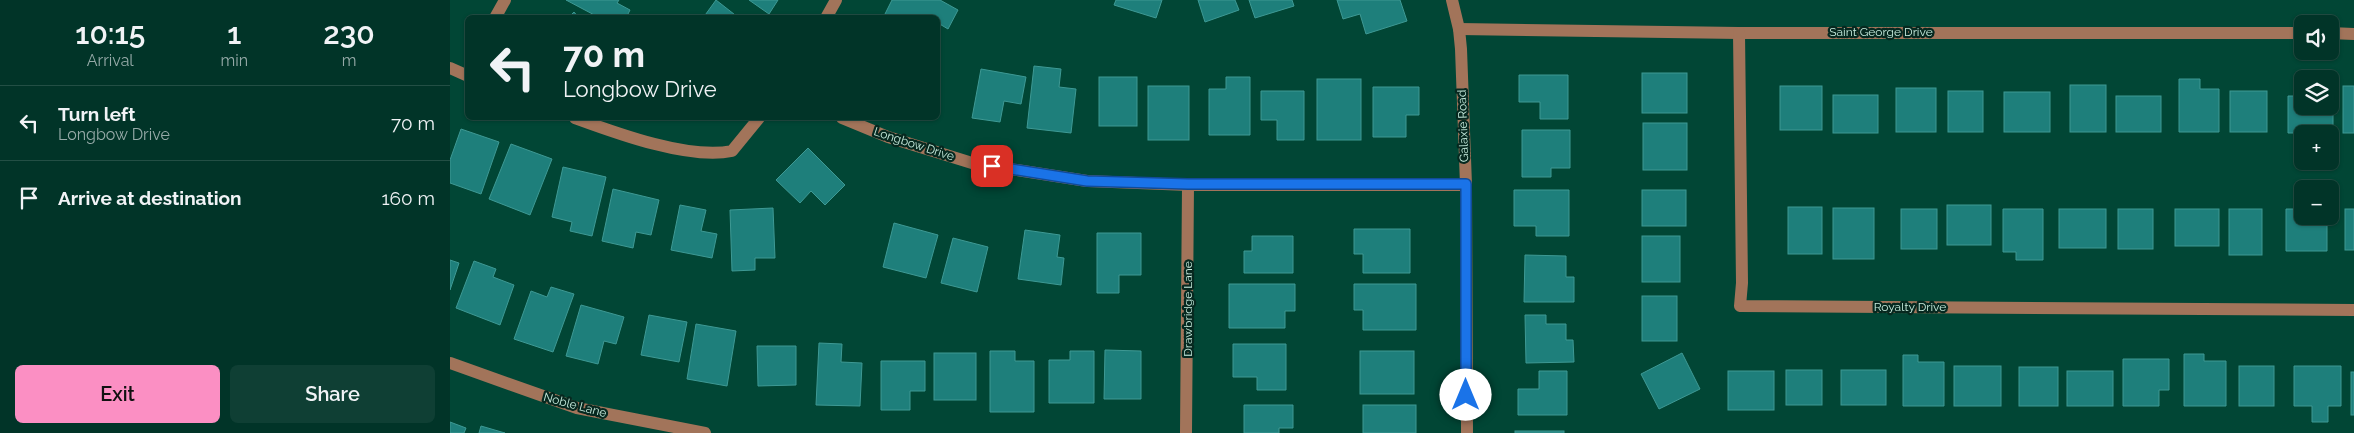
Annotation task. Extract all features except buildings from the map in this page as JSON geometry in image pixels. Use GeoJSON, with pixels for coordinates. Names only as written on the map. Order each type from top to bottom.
{"type":"FeatureCollection","features":[{"type":"Feature","properties":{"kind":"street"},"geometry":{"type":"LineString","coordinates":[[497,15],[505,0]]}},
{"type":"Feature","properties":{"kind":"street"},"geometry":{"type":"LineString","coordinates":[[828,15],[836,0]]}},
{"type":"Feature","properties":{"kind":"street","name":"Galaxie Road"},"geometry":{"type":"LineString","coordinates":[[1452,0],[1459,29],[1466,184],[1467,433]]}},
{"type":"Feature","properties":{"kind":"street","name":"Saint George Drive"},"geometry":{"type":"LineString","coordinates":[[1459,29],[1740,32],[2294,33]]}},
{"type":"Feature","properties":{"kind":"street","name":"Royalty Drive"},"geometry":{"type":"LineString","coordinates":[[1740,32],[1742,284],[1740,306],[2354,310]]}},
{"type":"Feature","properties":{"kind":"street"},"geometry":{"type":"LineString","coordinates":[[2339,33],[2354,34]]}},
{"type":"Feature","properties":{"kind":"street"},"geometry":{"type":"LineString","coordinates":[[450,68],[465,75]]}},
{"type":"Feature","properties":{"kind":"street"},"geometry":{"type":"LineString","coordinates":[[582,120],[675,148],[716,154],[732,151],[757,120]]}},
{"type":"Feature","properties":{"kind":"street","name":"Longbow Drive"},"geometry":{"type":"LineString","coordinates":[[847,120],[888,137],[972,163],[1087,181],[1188,184],[1466,184]]}},
{"type":"Feature","properties":{"kind":"street","name":"Drawbridge Lane"},"geometry":{"type":"LineString","coordinates":[[1186,433],[1188,184]]}},
{"type":"Feature","properties":{"kind":"street","name":"Noble Lane"},"geometry":{"type":"LineString","coordinates":[[450,363],[577,408],[705,433]]}},
{"type":"Feature","properties":{"kind":"route"},"geometry":{"type":"LineString","coordinates":[[992,166],[1087,181],[1188,184],[1466,184],[1466,395]]}}]}
